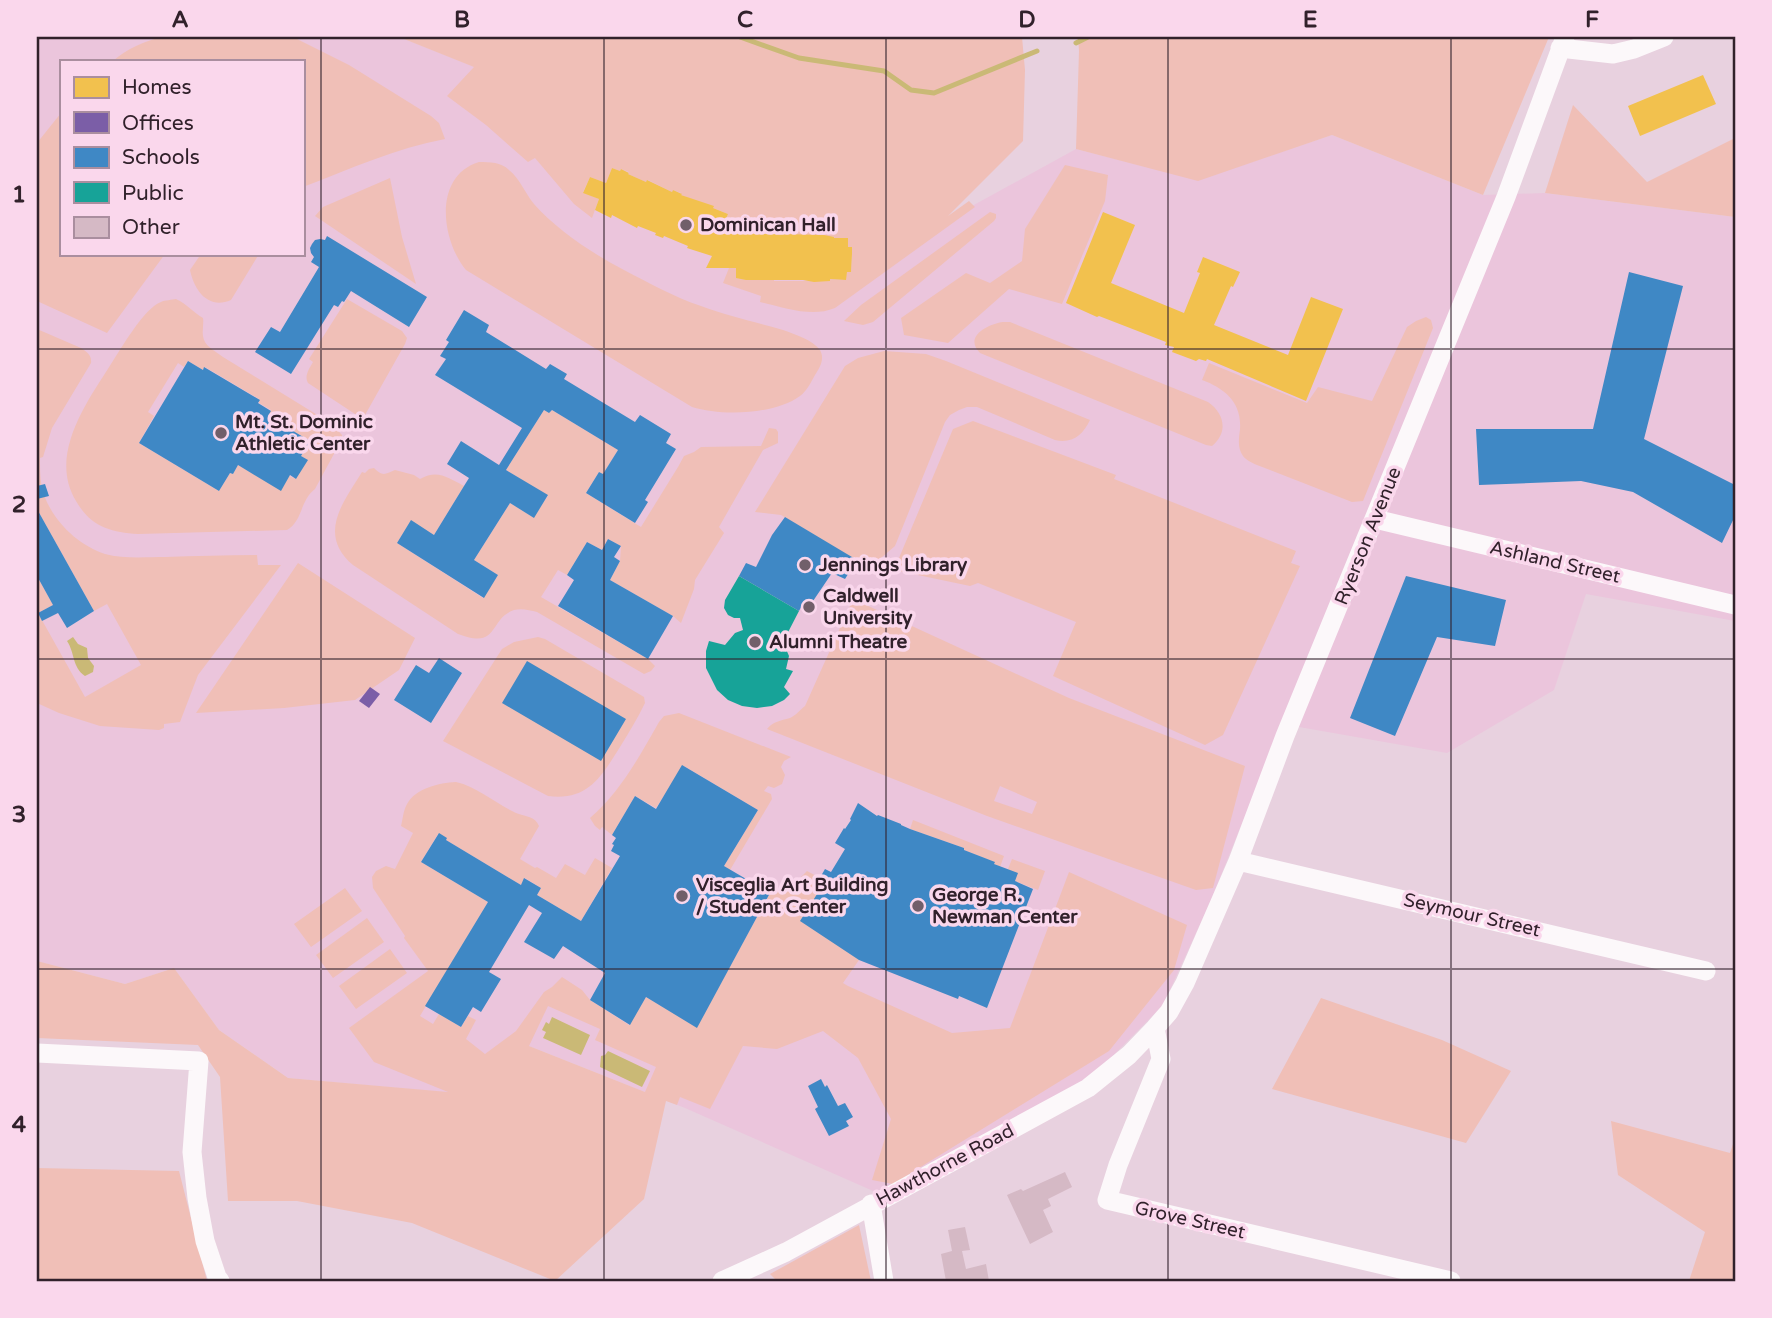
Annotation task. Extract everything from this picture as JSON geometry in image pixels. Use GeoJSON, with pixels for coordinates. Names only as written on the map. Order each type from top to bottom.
{"type":"FeatureCollection","features":[{"type":"Feature","properties":{"kind":"street"},"geometry":{"type":"LineString","coordinates":[[1562,42],[1613,54],[1664,37]]}},
{"type":"Feature","properties":{"kind":"street","name":"Ryerson Avenue"},"geometry":{"type":"LineString","coordinates":[[1155,1028],[1169,1012],[1185,983],[1238,861],[1285,736],[1506,197],[1562,42]]}},
{"type":"Feature","properties":{"kind":"street","name":"Ashland Street"},"geometry":{"type":"LineString","coordinates":[[1375,519],[1735,605]]}},
{"type":"Feature","properties":{"kind":"street","name":"Seymour Street"},"geometry":{"type":"LineString","coordinates":[[1238,861],[1706,971]]}},
{"type":"Feature","properties":{"kind":"street","name":"Hawthorne Road"},"geometry":{"type":"LineString","coordinates":[[722,1281],[786,1252],[1087,1088],[1129,1055],[1155,1028]]}},
{"type":"Feature","properties":{"kind":"street","name":"Grove Street"},"geometry":{"type":"LineString","coordinates":[[1155,1028],[1161,1059],[1118,1165],[1107,1200],[1451,1281]]}},
{"type":"Feature","properties":{"kind":"street"},"geometry":{"type":"LineString","coordinates":[[37,1053],[199,1061],[192,1153],[205,1241],[220,1281]]}},
{"type":"Feature","properties":{"kind":"street"},"geometry":{"type":"LineString","coordinates":[[871,1204],[884,1281]]}},
{"type":"Feature","properties":{"kind":"shaded area","name":"Caldwell University"},"geometry":{"type":"Polygon","coordinates":[[[37,37],[399,37],[475,67],[941,223],[1076,149],[1198,180],[1332,135],[1483,195],[1545,193],[1735,217],[1735,621],[1586,594],[1554,690],[1447,753],[1282,724],[1211,900],[1163,1005],[1094,1075],[880,1194],[685,1108],[529,1046],[453,1093],[288,1078],[219,1030],[174,968],[125,984],[37,961],[37,37]]]}},
{"type":"Feature","properties":{"kind":"shaded area"},"geometry":{"type":"Polygon","coordinates":[[[163,37],[297,39],[349,65],[431,116],[439,123],[445,139],[391,153],[304,187],[304,60],[114,60],[150,40],[163,37]]]}},
{"type":"Feature","properties":{"kind":"shaded area"},"geometry":{"type":"Polygon","coordinates":[[[399,37],[1022,37],[1025,70],[1023,141],[948,216],[969,201],[975,207],[835,308],[817,312],[798,311],[760,302],[761,296],[723,283],[729,268],[736,268],[736,278],[774,281],[845,280],[847,272],[851,272],[851,247],[833,237],[742,233],[742,225],[726,219],[728,214],[648,180],[646,182],[621,169],[612,168],[606,183],[590,177],[583,192],[599,199],[592,218],[574,204],[535,158],[528,162],[486,125],[447,96],[474,67],[399,37]]]}},
{"type":"Feature","properties":{"kind":"shaded area"},"geometry":{"type":"Polygon","coordinates":[[[1078,37],[1549,37],[1483,195],[1332,135],[1198,181],[1076,149],[1078,37]]]}},
{"type":"Feature","properties":{"kind":"shaded area"},"geometry":{"type":"Polygon","coordinates":[[[1573,105],[1647,182],[1735,138],[1735,217],[1545,193],[1573,105]]]}},
{"type":"Feature","properties":{"kind":"shaded area"},"geometry":{"type":"Polygon","coordinates":[[[60,114],[60,256],[164,256],[107,333],[37,301],[37,143],[60,114]]]}},
{"type":"Feature","properties":{"kind":"shaded area"},"geometry":{"type":"Polygon","coordinates":[[[479,162],[506,167],[534,204],[553,223],[612,264],[691,302],[783,330],[813,343],[820,350],[822,360],[807,389],[789,402],[762,410],[717,412],[692,407],[466,270],[451,242],[446,210],[448,194],[454,181],[464,169],[479,162]]]}},
{"type":"Feature","properties":{"kind":"shaded area"},"geometry":{"type":"Polygon","coordinates":[[[1065,165],[1108,175],[1105,201],[1062,304],[1009,289],[948,343],[904,335],[901,318],[966,273],[990,283],[1022,261],[1025,229],[1065,165]]]}},
{"type":"Feature","properties":{"kind":"shaded area"},"geometry":{"type":"Polygon","coordinates":[[[390,178],[402,237],[416,284],[315,216],[323,207],[390,178]]]}},
{"type":"Feature","properties":{"kind":"shaded area"},"geometry":{"type":"Polygon","coordinates":[[[990,212],[996,214],[994,221],[873,322],[863,325],[844,321],[861,305],[990,212]]]}},
{"type":"Feature","properties":{"kind":"shaded area"},"geometry":{"type":"Polygon","coordinates":[[[200,256],[258,256],[231,300],[223,302],[215,302],[203,296],[195,285],[190,270],[200,256]]]}},
{"type":"Feature","properties":{"kind":"shaded area"},"geometry":{"type":"Polygon","coordinates":[[[176,299],[203,318],[204,340],[210,348],[332,424],[342,435],[315,489],[296,521],[287,530],[128,533],[110,530],[95,522],[76,501],[68,483],[66,466],[68,447],[82,412],[140,320],[154,306],[176,299]],[[188,361],[184,367],[178,363],[148,412],[154,416],[139,443],[219,491],[238,465],[281,490],[289,476],[296,479],[307,460],[301,456],[310,441],[268,416],[271,410],[259,403],[259,399],[205,367],[203,370],[188,361]]]}},
{"type":"Feature","properties":{"kind":"shaded area"},"geometry":{"type":"Polygon","coordinates":[[[347,299],[402,331],[407,338],[365,415],[355,414],[307,380],[313,362],[309,359],[347,299]]]}},
{"type":"Feature","properties":{"kind":"shaded area"},"geometry":{"type":"Polygon","coordinates":[[[1426,317],[1431,320],[1433,328],[1363,501],[1352,502],[1247,460],[1240,450],[1240,419],[1235,404],[1218,387],[1202,380],[1209,363],[1307,403],[1318,387],[1372,401],[1407,327],[1426,317]]]}},
{"type":"Feature","properties":{"kind":"shaded area"},"geometry":{"type":"Polygon","coordinates":[[[1010,322],[1208,402],[1221,417],[1221,435],[1212,446],[1206,445],[980,353],[974,341],[976,336],[985,328],[1010,322]]]}},
{"type":"Feature","properties":{"kind":"shaded area"},"geometry":{"type":"Polygon","coordinates":[[[37,329],[81,348],[89,354],[91,360],[52,428],[43,457],[40,458],[44,495],[54,514],[68,531],[85,545],[112,556],[257,555],[258,565],[281,565],[198,675],[180,722],[164,724],[164,728],[159,730],[100,726],[37,703],[37,576],[53,605],[38,613],[85,697],[141,665],[107,604],[94,611],[37,509],[37,329]]]}},
{"type":"Feature","properties":{"kind":"shaded area"},"geometry":{"type":"Polygon","coordinates":[[[884,351],[926,354],[1090,420],[1076,437],[1061,441],[977,407],[967,407],[950,415],[895,546],[866,566],[781,515],[755,512],[845,366],[858,358],[884,351]]]}},
{"type":"Feature","properties":{"kind":"shaded area"},"geometry":{"type":"Polygon","coordinates":[[[544,410],[549,413],[552,410],[618,450],[603,474],[599,472],[586,493],[641,527],[684,456],[701,447],[761,446],[769,428],[778,432],[778,443],[763,450],[719,527],[724,533],[695,580],[681,623],[610,580],[620,561],[621,546],[608,539],[602,550],[587,542],[567,575],[558,570],[541,597],[648,659],[655,666],[644,674],[537,612],[514,610],[506,614],[487,636],[481,638],[458,634],[353,565],[342,553],[337,542],[335,530],[341,507],[362,472],[374,468],[382,474],[395,470],[420,479],[432,475],[448,478],[464,486],[434,535],[411,521],[397,543],[483,598],[498,575],[474,560],[510,503],[533,517],[548,496],[506,470],[544,410]]]}},
{"type":"Feature","properties":{"kind":"shaded area"},"geometry":{"type":"Polygon","coordinates":[[[973,421],[1116,475],[1114,479],[1296,551],[1291,563],[1300,566],[1223,735],[1205,745],[1053,676],[1076,622],[978,583],[970,586],[894,570],[953,429],[973,421]]]}},
{"type":"Feature","properties":{"kind":"shaded area"},"geometry":{"type":"Polygon","coordinates":[[[298,563],[415,638],[399,670],[355,700],[284,708],[196,713],[298,563]]]}},
{"type":"Feature","properties":{"kind":"shaded area"},"geometry":{"type":"Polygon","coordinates":[[[853,599],[1069,698],[1245,766],[1213,888],[1196,890],[987,816],[767,729],[792,717],[805,706],[853,599]],[[1000,786],[994,801],[1032,814],[1037,802],[1000,786]]]}},
{"type":"Feature","properties":{"kind":"shaded area"},"geometry":{"type":"Polygon","coordinates":[[[73,637],[78,644],[87,648],[88,658],[94,666],[93,672],[85,676],[78,668],[67,641],[73,637]]]}},
{"type":"Feature","properties":{"kind":"shaded area"},"geometry":{"type":"Polygon","coordinates":[[[538,637],[644,697],[645,703],[606,768],[592,785],[573,795],[548,796],[443,741],[502,649],[514,642],[538,637]]]}},
{"type":"Feature","properties":{"kind":"shaded area"},"geometry":{"type":"Polygon","coordinates":[[[679,713],[791,757],[784,761],[781,767],[785,775],[782,784],[774,788],[768,786],[764,791],[771,794],[772,799],[730,870],[724,866],[758,810],[684,766],[656,808],[635,796],[612,835],[602,827],[600,830],[590,818],[620,785],[664,716],[679,713]]]}},
{"type":"Feature","properties":{"kind":"shaded area"},"geometry":{"type":"Polygon","coordinates":[[[456,782],[535,820],[539,826],[520,859],[535,868],[556,878],[565,864],[585,875],[595,858],[612,868],[581,921],[537,895],[541,888],[525,878],[521,885],[438,834],[421,862],[488,902],[420,1016],[433,1024],[439,1014],[461,1027],[468,1016],[476,1020],[466,1039],[485,1054],[516,1031],[544,992],[562,977],[582,990],[590,1000],[629,1025],[646,997],[697,1027],[770,893],[799,879],[807,871],[820,878],[814,887],[819,891],[859,960],[843,983],[952,1033],[1010,1028],[1069,872],[1187,925],[1174,970],[1109,1051],[893,1184],[872,1180],[891,1119],[858,1058],[823,1031],[777,1049],[743,1046],[710,1109],[680,1097],[677,1105],[666,1101],[644,1199],[555,1281],[412,1223],[297,1201],[228,1201],[220,1077],[198,1045],[37,1038],[37,961],[125,984],[174,968],[219,1030],[288,1078],[448,1092],[374,1062],[349,1028],[428,971],[373,888],[372,877],[376,871],[386,866],[395,869],[413,833],[401,826],[405,809],[411,799],[428,787],[456,782]],[[548,1006],[529,1046],[645,1092],[656,1067],[595,1040],[600,1029],[548,1006]]]}},
{"type":"Feature","properties":{"kind":"shaded area"},"geometry":{"type":"Polygon","coordinates":[[[913,820],[1004,856],[1000,867],[964,848],[910,829],[913,820]]]}},
{"type":"Feature","properties":{"kind":"shaded area"},"geometry":{"type":"Polygon","coordinates":[[[1012,859],[1045,871],[1038,890],[1015,881],[1008,869],[1012,859]]]}},
{"type":"Feature","properties":{"kind":"shaded area"},"geometry":{"type":"Polygon","coordinates":[[[345,888],[362,911],[311,947],[294,924],[345,888]]]}},
{"type":"Feature","properties":{"kind":"shaded area"},"geometry":{"type":"Polygon","coordinates":[[[367,918],[384,942],[333,978],[316,955],[367,918]]]}},
{"type":"Feature","properties":{"kind":"shaded area"},"geometry":{"type":"Polygon","coordinates":[[[390,949],[407,973],[356,1009],[339,986],[390,949]]]}},
{"type":"Feature","properties":{"kind":"shaded area"},"geometry":{"type":"Polygon","coordinates":[[[1321,998],[1442,1040],[1511,1071],[1466,1143],[1272,1089],[1321,998]]]}},
{"type":"Feature","properties":{"kind":"shaded area"},"geometry":{"type":"Polygon","coordinates":[[[552,1017],[590,1035],[581,1055],[543,1038],[546,1032],[542,1030],[552,1017]]]}},
{"type":"Feature","properties":{"kind":"shaded area"},"geometry":{"type":"Polygon","coordinates":[[[608,1051],[650,1071],[642,1087],[600,1067],[601,1056],[608,1051]]]}},
{"type":"Feature","properties":{"kind":"shaded area"},"geometry":{"type":"Polygon","coordinates":[[[1611,1121],[1730,1153],[1735,1138],[1735,1281],[1689,1281],[1705,1232],[1618,1175],[1611,1121]]]}},
{"type":"Feature","properties":{"kind":"shaded area"},"geometry":{"type":"Polygon","coordinates":[[[37,1168],[179,1171],[207,1281],[37,1281],[37,1168]]]}},
{"type":"Feature","properties":{"kind":"shaded area"},"geometry":{"type":"Polygon","coordinates":[[[859,1225],[871,1281],[777,1281],[770,1274],[859,1225]]]}},
{"type":"Feature","properties":{"kind":"building: Homes"},"geometry":{"type":"Polygon","coordinates":[[[1703,75],[1716,104],[1640,136],[1628,106],[1703,75]]]}},
{"type":"Feature","properties":{"kind":"building: Homes","name":"Dominican Hall"},"geometry":{"type":"Polygon","coordinates":[[[612,168],[621,169],[646,182],[647,180],[672,192],[673,190],[714,206],[713,208],[728,214],[726,219],[743,225],[742,233],[848,238],[848,247],[852,247],[851,272],[847,272],[846,280],[814,282],[746,280],[736,278],[736,268],[706,268],[712,256],[595,210],[599,199],[583,193],[590,177],[606,183],[612,168]]]}},
{"type":"Feature","properties":{"kind":"building: Homes"},"geometry":{"type":"Polygon","coordinates":[[[1103,212],[1135,225],[1111,283],[1184,313],[1200,273],[1197,272],[1203,257],[1240,272],[1214,325],[1288,355],[1311,297],[1343,309],[1306,401],[1207,359],[1196,361],[1172,352],[1174,347],[1165,345],[1166,342],[1066,303],[1103,212]]]}},
{"type":"Feature","properties":{"kind":"building: Offices"},"geometry":{"type":"Polygon","coordinates":[[[370,687],[380,694],[369,708],[359,701],[370,687]]]}},
{"type":"Feature","properties":{"kind":"building: Schools"},"geometry":{"type":"Polygon","coordinates":[[[327,236],[427,297],[409,327],[351,291],[338,307],[334,305],[291,374],[255,352],[271,327],[280,332],[319,267],[311,262],[314,257],[310,248],[315,240],[325,240],[327,236]]]}},
{"type":"Feature","properties":{"kind":"building: Schools"},"geometry":{"type":"Polygon","coordinates":[[[1629,272],[1683,286],[1644,439],[1735,485],[1735,516],[1722,543],[1633,492],[1581,481],[1479,485],[1476,429],[1593,429],[1629,272]]]}},
{"type":"Feature","properties":{"kind":"building: Schools"},"geometry":{"type":"Polygon","coordinates":[[[464,310],[489,325],[486,332],[546,369],[550,364],[567,374],[564,379],[635,422],[640,415],[671,434],[666,443],[676,449],[645,500],[648,502],[635,523],[586,493],[599,472],[603,474],[618,450],[552,410],[549,413],[544,410],[506,470],[548,495],[534,518],[510,503],[474,560],[498,575],[484,598],[397,543],[411,520],[434,535],[469,478],[447,464],[461,441],[499,465],[522,428],[435,375],[446,359],[440,356],[449,342],[446,340],[464,310]]]}},
{"type":"Feature","properties":{"kind":"building: Schools","name":"Mt. St. Dominic Athletic Center"},"geometry":{"type":"Polygon","coordinates":[[[188,361],[203,370],[204,367],[260,400],[258,403],[271,411],[268,416],[310,441],[301,456],[308,460],[296,479],[290,475],[281,491],[238,465],[219,491],[139,443],[188,361]]]}},
{"type":"Feature","properties":{"kind":"building: Schools"},"geometry":{"type":"Polygon","coordinates":[[[45,484],[49,496],[37,499],[37,486],[45,484]]]}},
{"type":"Feature","properties":{"kind":"building: Schools"},"geometry":{"type":"Polygon","coordinates":[[[37,509],[94,611],[67,628],[58,613],[42,621],[38,613],[53,605],[37,576],[37,509]]]}},
{"type":"Feature","properties":{"kind":"building: Schools","name":"Jennings Library"},"geometry":{"type":"Polygon","coordinates":[[[785,517],[857,560],[845,579],[832,573],[811,604],[804,601],[799,611],[739,576],[746,563],[756,567],[772,535],[785,517]]]}},
{"type":"Feature","properties":{"kind":"building: Schools"},"geometry":{"type":"Polygon","coordinates":[[[608,539],[621,546],[614,557],[620,561],[610,580],[673,616],[648,659],[558,606],[574,580],[567,575],[587,542],[602,550],[608,539]]]}},
{"type":"Feature","properties":{"kind":"building: Schools"},"geometry":{"type":"Polygon","coordinates":[[[1406,576],[1506,600],[1495,646],[1437,637],[1395,736],[1350,718],[1406,576]]]}},
{"type":"Feature","properties":{"kind":"building: Schools"},"geometry":{"type":"Polygon","coordinates":[[[439,658],[462,673],[431,723],[394,700],[416,665],[429,673],[439,658]]]}},
{"type":"Feature","properties":{"kind":"building: Schools"},"geometry":{"type":"Polygon","coordinates":[[[527,661],[626,719],[601,761],[502,703],[527,661]]]}},
{"type":"Feature","properties":{"kind":"building: Schools","name":"Visceglia Art Building / Student Center"},"geometry":{"type":"Polygon","coordinates":[[[682,765],[758,810],[724,866],[770,893],[697,1028],[646,997],[630,1025],[590,1000],[605,973],[563,946],[554,959],[524,942],[542,913],[529,905],[489,972],[501,979],[481,1012],[473,1007],[461,1027],[425,1006],[488,902],[421,862],[439,833],[447,838],[446,840],[521,885],[524,878],[541,888],[537,895],[581,921],[620,856],[611,851],[616,838],[612,835],[635,796],[656,809],[682,765]]]}},
{"type":"Feature","properties":{"kind":"building: Schools","name":"George R. Newman Center"},"geometry":{"type":"Polygon","coordinates":[[[858,803],[877,816],[964,848],[1018,873],[1015,881],[1033,889],[987,1008],[859,960],[800,921],[819,891],[814,888],[825,869],[831,872],[845,849],[835,843],[851,820],[858,803]]]}},
{"type":"Feature","properties":{"kind":"building: Schools"},"geometry":{"type":"Polygon","coordinates":[[[821,1079],[838,1106],[845,1103],[853,1117],[846,1121],[849,1126],[829,1136],[815,1109],[818,1107],[808,1086],[821,1079]]]}},
{"type":"Feature","properties":{"kind":"building: Public","name":"Alumni Theatre"},"geometry":{"type":"Polygon","coordinates":[[[739,576],[799,611],[783,642],[789,656],[786,669],[793,671],[784,687],[790,694],[772,706],[742,706],[728,700],[717,690],[706,668],[709,641],[725,645],[735,633],[743,630],[740,618],[728,615],[724,608],[725,600],[739,576]]]}},
{"type":"Feature","properties":{"kind":"building: Other"},"geometry":{"type":"Polygon","coordinates":[[[1065,1172],[1072,1187],[1048,1199],[1051,1206],[1043,1210],[1053,1232],[1030,1244],[1007,1195],[1021,1189],[1023,1191],[1065,1172]]]}},
{"type":"Feature","properties":{"kind":"building: Other"},"geometry":{"type":"Polygon","coordinates":[[[965,1227],[970,1250],[962,1251],[966,1269],[986,1264],[989,1281],[946,1281],[941,1254],[952,1251],[948,1230],[965,1227]]]}},
{"type":"Feature","properties":{"kind":"waterway"},"geometry":{"type":"LineString","coordinates":[[740,37],[799,58],[884,71],[911,90],[934,93],[1037,51]]}},
{"type":"Feature","properties":{"kind":"waterway"},"geometry":{"type":"LineString","coordinates":[[1076,43],[1088,37]]}},
{"type":"Feature","properties":{"kind":"place","name":"Dominican Hall"},"geometry":{"type":"Point","coordinates":[686,225]}},
{"type":"Feature","properties":{"kind":"place","name":"Mt. St. Dominic Athletic Center"},"geometry":{"type":"Point","coordinates":[221,433]}},
{"type":"Feature","properties":{"kind":"place","name":"Jennings Library"},"geometry":{"type":"Point","coordinates":[805,565]}},
{"type":"Feature","properties":{"kind":"place","name":"Caldwell University"},"geometry":{"type":"Point","coordinates":[809,607]}},
{"type":"Feature","properties":{"kind":"place","name":"Alumni Theatre"},"geometry":{"type":"Point","coordinates":[755,642]}},
{"type":"Feature","properties":{"kind":"place","name":"Visceglia Art Building / Student Center"},"geometry":{"type":"Point","coordinates":[682,896]}},
{"type":"Feature","properties":{"kind":"place","name":"George R. Newman Center"},"geometry":{"type":"Point","coordinates":[918,906]}}]}
